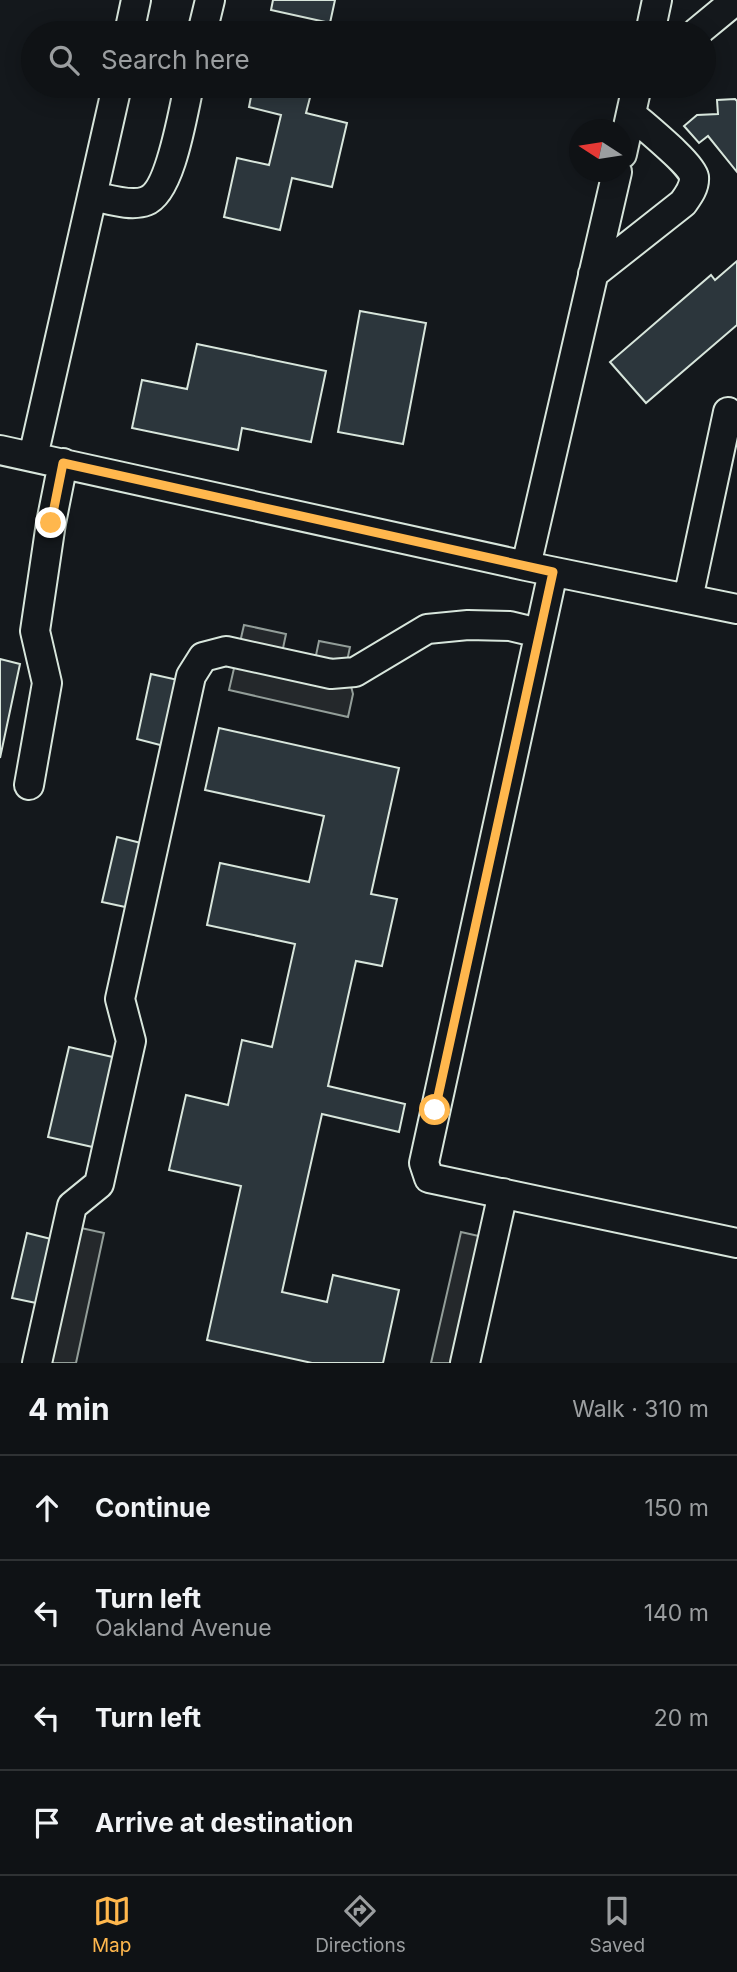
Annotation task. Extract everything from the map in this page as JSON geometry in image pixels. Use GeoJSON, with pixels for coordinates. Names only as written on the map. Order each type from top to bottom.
{"type":"FeatureCollection","features":[{"type":"Feature","properties":{"kind":"street"},"geometry":{"type":"LineString","coordinates":[[132,21],[136,0]]}},
{"type":"Feature","properties":{"kind":"street"},"geometry":{"type":"LineString","coordinates":[[205,21],[210,0]]}},
{"type":"Feature","properties":{"kind":"street"},"geometry":{"type":"LineString","coordinates":[[653,21],[657,0]]}},
{"type":"Feature","properties":{"kind":"street"},"geometry":{"type":"LineString","coordinates":[[711,21],[736,0]]}},
{"type":"Feature","properties":{"kind":"street"},"geometry":{"type":"LineString","coordinates":[[33,457],[114,98]]}},
{"type":"Feature","properties":{"kind":"street"},"geometry":{"type":"LineString","coordinates":[[92,196],[136,204],[149,201],[159,191],[166,177],[186,98]]}},
{"type":"Feature","properties":{"kind":"street"},"geometry":{"type":"LineString","coordinates":[[630,119],[635,98]]}},
{"type":"Feature","properties":{"kind":"street"},"geometry":{"type":"LineString","coordinates":[[593,274],[682,203],[691,190],[694,177],[687,165],[631,114]]}},
{"type":"Feature","properties":{"kind":"street"},"geometry":{"type":"LineString","coordinates":[[615,182],[593,274],[539,569],[540,633],[424,1163],[429,1178],[737,1243]]}},
{"type":"Feature","properties":{"kind":"street"},"geometry":{"type":"LineString","coordinates":[[688,599],[728,412]]}},
{"type":"Feature","properties":{"kind":"street"},"geometry":{"type":"LineString","coordinates":[[0,450],[539,569],[737,609]]}},
{"type":"Feature","properties":{"kind":"street"},"geometry":{"type":"LineString","coordinates":[[29,785],[47,683],[36,631],[51,523],[63,463]]}},
{"type":"Feature","properties":{"kind":"street"},"geometry":{"type":"LineString","coordinates":[[37,1363],[72,1206],[99,1184],[131,1041],[120,999],[191,676],[203,657],[226,651],[331,674],[355,672],[428,629],[468,625],[510,626],[540,633]]}},
{"type":"Feature","properties":{"kind":"street"},"geometry":{"type":"LineString","coordinates":[[465,1363],[503,1194]]}},
{"type":"Feature","properties":{"kind":"shaded area"},"geometry":{"type":"Polygon","coordinates":[[[244,625],[286,634],[282,653],[315,660],[319,641],[350,647],[346,666],[353,694],[348,717],[229,690],[244,625]]]}},
{"type":"Feature","properties":{"kind":"shaded area"},"geometry":{"type":"Polygon","coordinates":[[[81,1228],[104,1233],[76,1363],[51,1363],[81,1228]]]}},
{"type":"Feature","properties":{"kind":"shaded area"},"geometry":{"type":"Polygon","coordinates":[[[461,1232],[483,1237],[454,1363],[431,1363],[461,1232]]]}},
{"type":"Feature","properties":{"kind":"building"},"geometry":{"type":"Polygon","coordinates":[[[273,0],[335,0],[330,21],[271,10],[273,0]]]}},
{"type":"Feature","properties":{"kind":"building"},"geometry":{"type":"Polygon","coordinates":[[[251,98],[310,98],[306,113],[347,123],[332,187],[292,178],[280,230],[224,217],[237,158],[269,165],[281,115],[249,107],[251,98]]]}},
{"type":"Feature","properties":{"kind":"building"},"geometry":{"type":"Polygon","coordinates":[[[735,99],[737,172],[708,136],[699,143],[684,126],[697,115],[718,114],[717,100],[735,99]]]}},
{"type":"Feature","properties":{"kind":"building"},"geometry":{"type":"Polygon","coordinates":[[[737,261],[737,325],[646,403],[610,362],[711,275],[715,280],[737,261]]]}},
{"type":"Feature","properties":{"kind":"building"},"geometry":{"type":"Polygon","coordinates":[[[360,311],[426,323],[403,444],[338,432],[360,311]]]}},
{"type":"Feature","properties":{"kind":"building"},"geometry":{"type":"Polygon","coordinates":[[[197,344],[326,371],[311,442],[242,428],[238,450],[132,428],[142,380],[187,389],[197,344]]]}},
{"type":"Feature","properties":{"kind":"building"},"geometry":{"type":"Polygon","coordinates":[[[0,659],[20,664],[0,758],[0,659]]]}},
{"type":"Feature","properties":{"kind":"building"},"geometry":{"type":"Polygon","coordinates":[[[151,674],[178,680],[164,746],[137,739],[151,674]]]}},
{"type":"Feature","properties":{"kind":"building"},"geometry":{"type":"Polygon","coordinates":[[[219,728],[399,768],[371,894],[397,899],[382,966],[356,961],[328,1086],[405,1104],[399,1132],[322,1114],[282,1292],[327,1302],[333,1275],[399,1290],[383,1363],[312,1363],[207,1340],[241,1186],[169,1170],[186,1095],[228,1105],[242,1040],[272,1047],[295,944],[207,925],[220,863],[309,882],[324,816],[205,790],[219,728]]]}},
{"type":"Feature","properties":{"kind":"building"},"geometry":{"type":"Polygon","coordinates":[[[117,837],[145,844],[130,908],[102,902],[117,837]]]}},
{"type":"Feature","properties":{"kind":"building"},"geometry":{"type":"Polygon","coordinates":[[[69,1047],[117,1058],[97,1148],[48,1137],[69,1047]]]}},
{"type":"Feature","properties":{"kind":"building"},"geometry":{"type":"Polygon","coordinates":[[[27,1233],[55,1240],[41,1304],[12,1298],[27,1233]]]}},
{"type":"Feature","properties":{"kind":"route"},"geometry":{"type":"LineString","coordinates":[[51,523],[63,463],[553,572],[435,1110]]}}]}
